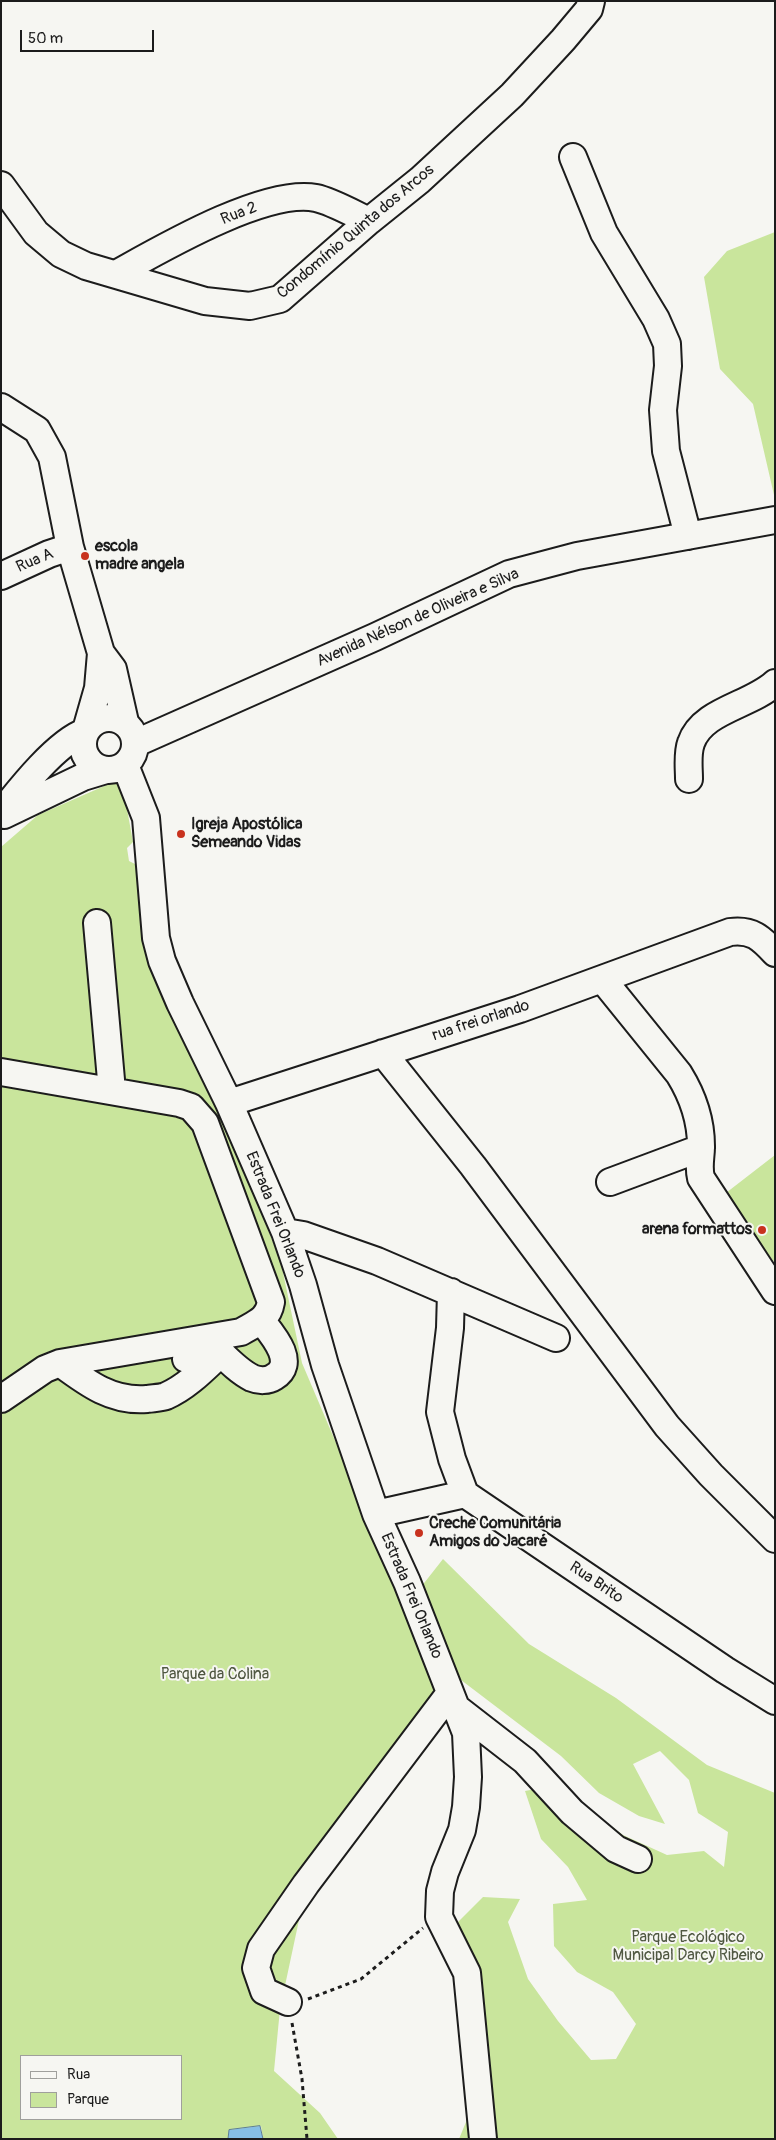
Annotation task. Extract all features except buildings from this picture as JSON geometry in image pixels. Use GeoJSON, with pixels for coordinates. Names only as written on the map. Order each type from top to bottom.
{"type":"FeatureCollection","features":[{"type":"Feature","properties":{"kind":"street","name":"Condomínio Quinta dos Arcos"},"geometry":{"type":"LineString","coordinates":[[1,185],[36,234],[61,254],[86,266],[205,302],[250,306],[280,299],[369,220],[420,180],[512,95],[563,40],[589,8],[591,1]]}},
{"type":"Feature","properties":{"kind":"street"},"geometry":{"type":"LineString","coordinates":[[573,158],[604,233],[656,319],[667,344],[668,366],[663,410],[666,452],[688,536]]}},
{"type":"Feature","properties":{"kind":"street","name":"Rua 2"},"geometry":{"type":"LineString","coordinates":[[116,274],[166,247],[247,208],[295,197],[317,198],[369,220]]}},
{"type":"Feature","properties":{"kind":"street"},"geometry":{"type":"LineString","coordinates":[[1,407],[37,430],[52,456],[70,547],[101,653],[98,688],[82,744],[86,756],[94,766],[125,747],[116,718],[104,718],[94,722],[86,731]]}},
{"type":"Feature","properties":{"kind":"street","name":"Avenida Nélson de Oliveira e Silva"},"geometry":{"type":"LineString","coordinates":[[2,810],[82,777],[125,747],[374,637],[509,574],[577,556],[775,520]]}},
{"type":"Feature","properties":{"kind":"street","name":"Rua A"},"geometry":{"type":"LineString","coordinates":[[1,576],[49,554],[70,547]]}},
{"type":"Feature","properties":{"kind":"street","name":"Estrada Frei Orlando"},"geometry":{"type":"LineString","coordinates":[[101,653],[112,669],[125,747],[146,818],[156,938],[162,961],[180,1003],[229,1103],[285,1232],[303,1285],[325,1365],[376,1514],[407,1582],[466,1733],[468,1777],[466,1807],[462,1830],[445,1872],[440,1891],[439,1917]]}},
{"type":"Feature","properties":{"kind":"street"},"geometry":{"type":"LineString","coordinates":[[689,779],[690,745],[701,725],[709,719],[756,697],[775,683]]}},
{"type":"Feature","properties":{"kind":"street","name":"Avenida Nélson de Oliveira e Silva"},"geometry":{"type":"LineString","coordinates":[[2,810],[61,747],[86,731]]}},
{"type":"Feature","properties":{"kind":"street"},"geometry":{"type":"LineString","coordinates":[[97,923],[112,1091]]}},
{"type":"Feature","properties":{"kind":"street","name":"rua frei orlando"},"geometry":{"type":"LineString","coordinates":[[229,1103],[520,1009],[730,932],[748,931],[757,935],[775,953]]}},
{"type":"Feature","properties":{"kind":"street"},"geometry":{"type":"LineString","coordinates":[[603,980],[679,1074],[689,1090],[700,1136],[701,1148],[698,1168],[707,1190],[775,1290]]}},
{"type":"Feature","properties":{"kind":"street"},"geometry":{"type":"LineString","coordinates":[[383,1053],[474,1166],[667,1426],[711,1476],[775,1539]]}},
{"type":"Feature","properties":{"kind":"street"},"geometry":{"type":"LineString","coordinates":[[1,1072],[179,1103],[191,1108],[205,1123],[271,1302],[269,1312],[181,1388],[165,1397],[138,1400],[114,1396],[92,1386],[70,1370]]}},
{"type":"Feature","properties":{"kind":"street"},"geometry":{"type":"LineString","coordinates":[[610,1182],[701,1148]]}},
{"type":"Feature","properties":{"kind":"street"},"geometry":{"type":"LineString","coordinates":[[285,1232],[303,1235],[377,1261],[556,1338]]}},
{"type":"Feature","properties":{"kind":"street"},"geometry":{"type":"LineString","coordinates":[[376,1514],[465,1494],[452,1459],[440,1412],[450,1328],[451,1292]]}},
{"type":"Feature","properties":{"kind":"street"},"geometry":{"type":"LineString","coordinates":[[70,1370],[251,1326],[275,1337],[284,1355],[283,1369],[276,1376],[267,1380],[253,1378],[240,1370],[221,1353]]}},
{"type":"Feature","properties":{"kind":"street"},"geometry":{"type":"LineString","coordinates":[[1,1399],[45,1368],[70,1370],[120,1369],[221,1353]]}},
{"type":"Feature","properties":{"kind":"street","name":"Rua Brito"},"geometry":{"type":"LineString","coordinates":[[465,1494],[717,1665],[775,1701]]}},
{"type":"Feature","properties":{"kind":"street"},"geometry":{"type":"LineString","coordinates":[[288,2002],[264,1991],[256,1968],[261,1949],[306,1884],[454,1701],[525,1761],[572,1812],[616,1849],[638,1859]]}},
{"type":"Feature","properties":{"kind":"street"},"geometry":{"type":"LineString","coordinates":[[439,1917],[467,1973],[483,2139]]}},
{"type":"Feature","properties":{"kind":"path"},"geometry":{"type":"LineString","coordinates":[[307,2139],[302,2079],[288,2002],[315,1997],[361,1978],[405,1940],[439,1917]]}},
{"type":"Feature","properties":{"kind":"green space"},"geometry":{"type":"Polygon","coordinates":[[[775,232],[774,495],[753,404],[720,369],[704,277],[727,251],[775,232]]]}},
{"type":"Feature","properties":{"kind":"green space","name":"Parque da Colina"},"geometry":{"type":"Polygon","coordinates":[[[118,780],[123,787],[133,842],[127,848],[129,861],[135,864],[149,952],[244,1168],[281,1263],[302,1363],[445,1699],[302,1906],[280,2009],[274,2071],[320,2113],[338,2139],[263,2139],[261,2126],[229,2130],[228,2139],[1,2139],[1,847],[38,815],[118,780]]]}},
{"type":"Feature","properties":{"kind":"green space","name":"arena formattos"},"geometry":{"type":"Polygon","coordinates":[[[775,1155],[775,1263],[722,1196],[775,1155]]]}},
{"type":"Feature","properties":{"kind":"green space","name":"Parque Ecológico Municipal Darcy Ribeiro"},"geometry":{"type":"Polygon","coordinates":[[[443,1559],[529,1644],[616,1698],[707,1765],[775,1793],[775,2139],[459,2139],[466,2122],[469,2036],[448,1932],[483,1897],[520,1899],[508,1922],[528,1979],[558,2021],[591,2060],[616,2059],[636,2024],[613,1992],[577,1972],[554,1946],[553,1904],[587,1900],[568,1867],[541,1839],[525,1791],[556,1785],[623,1835],[667,1855],[704,1851],[724,1867],[728,1832],[698,1813],[689,1780],[660,1751],[633,1764],[665,1824],[639,1816],[599,1793],[561,1756],[461,1680],[421,1587],[443,1559]]]}},
{"type":"Feature","properties":{"kind":"water"},"geometry":{"type":"Polygon","coordinates":[[[260,2126],[263,2139],[228,2139],[229,2130],[260,2126]]]}},
{"type":"Feature","properties":{"kind":"place","name":"escola madre angela"},"geometry":{"type":"Point","coordinates":[85,556]}},
{"type":"Feature","properties":{"kind":"place","name":"Igreja Apostólica Semeando Vidas"},"geometry":{"type":"Point","coordinates":[181,834]}},
{"type":"Feature","properties":{"kind":"place","name":"arena formattos"},"geometry":{"type":"Point","coordinates":[762,1230]}},
{"type":"Feature","properties":{"kind":"place","name":"Creche Comunitária Amigos do Jacaré"},"geometry":{"type":"Point","coordinates":[419,1533]}}]}
